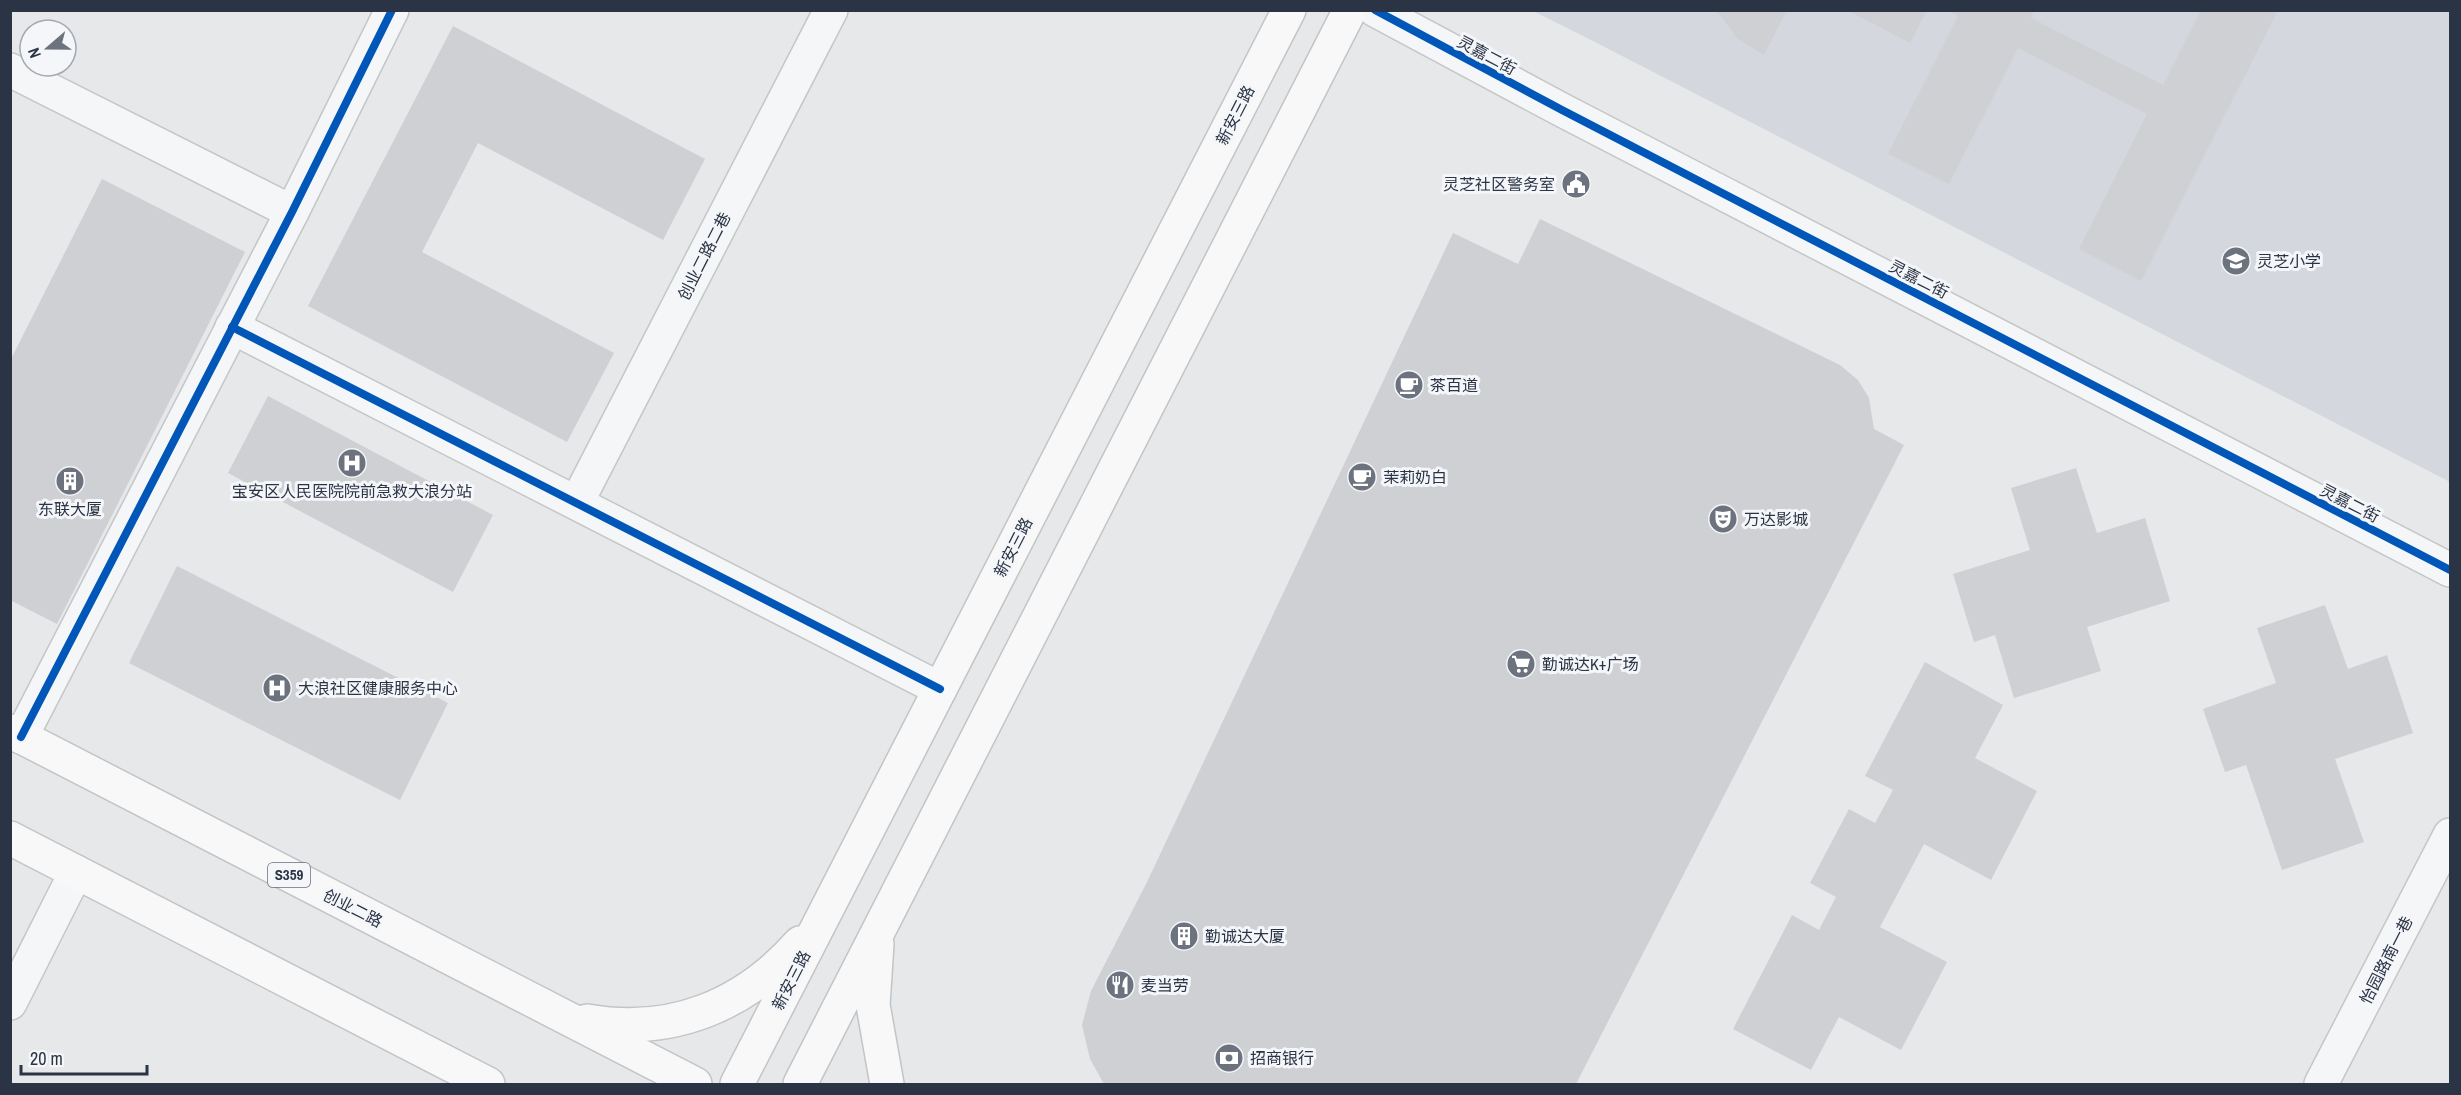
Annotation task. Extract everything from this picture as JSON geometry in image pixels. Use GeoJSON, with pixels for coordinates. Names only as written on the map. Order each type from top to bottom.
{"type":"FeatureCollection","features":[{"type":"Feature","properties":{"kind":"main road","name":"新安三路"},"geometry":{"type":"LineString","coordinates":[[737,1084],[1289,10]]}},
{"type":"Feature","properties":{"kind":"main road"},"geometry":{"type":"LineString","coordinates":[[800,1084],[1350,10]]}},
{"type":"Feature","properties":{"kind":"main road","name":"创业二路"},"geometry":{"type":"LineString","coordinates":[[16,734],[695,1084]]}},
{"type":"Feature","properties":{"kind":"main road"},"geometry":{"type":"LineString","coordinates":[[10,838],[488,1084]]}},
{"type":"Feature","properties":{"kind":"main road"},"geometry":{"type":"LineString","coordinates":[[567,1018],[613,1026],[658,1025],[705,1012],[744,991],[779,966],[822,918]]}},
{"type":"Feature","properties":{"kind":"main road"},"geometry":{"type":"LineString","coordinates":[[877,933],[873,1005],[887,1084]]}},
{"type":"Feature","properties":{"kind":"street"},"geometry":{"type":"LineString","coordinates":[[16,734],[292,212],[392,10]]}},
{"type":"Feature","properties":{"kind":"street","name":"创业二路二巷"},"geometry":{"type":"LineString","coordinates":[[578,502],[831,10]]}},
{"type":"Feature","properties":{"kind":"street","name":"灵嘉二街"},"geometry":{"type":"LineString","coordinates":[[1375,10],[1562,110],[2451,570]]}},
{"type":"Feature","properties":{"kind":"street"},"geometry":{"type":"LineString","coordinates":[[10,70],[292,212]]}},
{"type":"Feature","properties":{"kind":"street"},"geometry":{"type":"LineString","coordinates":[[232,327],[940,689]]}},
{"type":"Feature","properties":{"kind":"street","name":"怡园路南一巷"},"geometry":{"type":"LineString","coordinates":[[2321,1084],[2451,835]]}},
{"type":"Feature","properties":{"kind":"street"},"geometry":{"type":"LineString","coordinates":[[10,1003],[76,872]]}},
{"type":"Feature","properties":{"kind":"shaded area","name":"灵芝小学"},"geometry":{"type":"Polygon","coordinates":[[[1533,11],[2450,11],[2450,482],[1593,41],[1533,11]]]}},
{"type":"Feature","properties":{"kind":"building"},"geometry":{"type":"Polygon","coordinates":[[[1716,10],[1787,10],[1764,55],[1738,39],[1716,10]]]}},
{"type":"Feature","properties":{"kind":"building"},"geometry":{"type":"Polygon","coordinates":[[[1847,10],[1927,10],[1910,43],[1847,10]]]}},
{"type":"Feature","properties":{"kind":"building"},"geometry":{"type":"Polygon","coordinates":[[[1948,10],[2034,10],[2031,18],[2163,85],[2201,10],[2278,10],[2141,281],[2079,249],[2147,114],[2018,48],[1949,184],[1888,154],[1958,16],[1948,10]]]}},
{"type":"Feature","properties":{"kind":"building"},"geometry":{"type":"Polygon","coordinates":[[[453,26],[705,159],[663,240],[478,143],[422,252],[614,353],[567,442],[308,306],[453,26]]]}},
{"type":"Feature","properties":{"kind":"building","name":"东联大厦"},"geometry":{"type":"Polygon","coordinates":[[[102,179],[245,252],[57,624],[10,600],[10,361],[102,179]]]}},
{"type":"Feature","properties":{"kind":"building","name":"勤诚达K+广场"},"geometry":{"type":"Polygon","coordinates":[[[1540,219],[1840,365],[1858,380],[1869,398],[1874,429],[1904,445],[1576,1084],[1104,1084],[1090,1059],[1082,1025],[1091,991],[1147,882],[1453,233],[1518,264],[1540,219]]]}},
{"type":"Feature","properties":{"kind":"building"},"geometry":{"type":"Polygon","coordinates":[[[268,396],[493,515],[453,592],[228,473],[268,396]]]}},
{"type":"Feature","properties":{"kind":"building"},"geometry":{"type":"Polygon","coordinates":[[[2076,468],[2097,533],[2145,518],[2170,601],[2087,627],[2101,671],[2014,698],[1995,635],[1974,642],[1953,574],[2030,550],[2011,488],[2076,468]]]}},
{"type":"Feature","properties":{"kind":"building"},"geometry":{"type":"Polygon","coordinates":[[[177,566],[448,703],[400,800],[129,663],[177,566]]]}},
{"type":"Feature","properties":{"kind":"building"},"geometry":{"type":"Polygon","coordinates":[[[2325,605],[2348,669],[2387,655],[2413,733],[2335,759],[2364,842],[2282,870],[2246,765],[2225,772],[2203,709],[2276,683],[2257,628],[2325,605]]]}},
{"type":"Feature","properties":{"kind":"building"},"geometry":{"type":"Polygon","coordinates":[[[1925,662],[2003,705],[1975,758],[2037,791],[1991,880],[1924,844],[1880,927],[1947,962],[1901,1050],[1839,1017],[1811,1070],[1733,1029],[1792,915],[1819,930],[1836,897],[1810,883],[1849,809],[1875,823],[1893,790],[1865,776],[1925,662]]]}},
{"type":"Feature","properties":{"kind":"cycle path"},"geometry":{"type":"LineString","coordinates":[[21,737],[292,212],[392,10]]}},
{"type":"Feature","properties":{"kind":"cycle path"},"geometry":{"type":"LineString","coordinates":[[1375,10],[1562,110],[2450,570]]}},
{"type":"Feature","properties":{"kind":"cycle path"},"geometry":{"type":"LineString","coordinates":[[232,327],[940,689]]}},
{"type":"Feature","properties":{"kind":"place","name":"灵芝社区警务室"},"geometry":{"type":"Point","coordinates":[1576,184]}},
{"type":"Feature","properties":{"kind":"place","name":"灵芝小学"},"geometry":{"type":"Point","coordinates":[2236,261]}},
{"type":"Feature","properties":{"kind":"place","name":"茶百道"},"geometry":{"type":"Point","coordinates":[1409,385]}},
{"type":"Feature","properties":{"kind":"place","name":"宝安区人民医院院前急救大浪分站"},"geometry":{"type":"Point","coordinates":[352,463]}},
{"type":"Feature","properties":{"kind":"place","name":"茉莉奶白"},"geometry":{"type":"Point","coordinates":[1362,477]}},
{"type":"Feature","properties":{"kind":"place","name":"东联大厦"},"geometry":{"type":"Point","coordinates":[70,481]}},
{"type":"Feature","properties":{"kind":"place","name":"万达影城"},"geometry":{"type":"Point","coordinates":[1723,519]}},
{"type":"Feature","properties":{"kind":"place","name":"勤诚达K+广场"},"geometry":{"type":"Point","coordinates":[1521,664]}},
{"type":"Feature","properties":{"kind":"place","name":"大浪社区健康服务中心"},"geometry":{"type":"Point","coordinates":[277,688]}},
{"type":"Feature","properties":{"kind":"place","name":"勤诚达大厦"},"geometry":{"type":"Point","coordinates":[1184,936]}},
{"type":"Feature","properties":{"kind":"place","name":"麦当劳"},"geometry":{"type":"Point","coordinates":[1120,985]}},
{"type":"Feature","properties":{"kind":"place","name":"招商银行"},"geometry":{"type":"Point","coordinates":[1229,1058]}}]}
